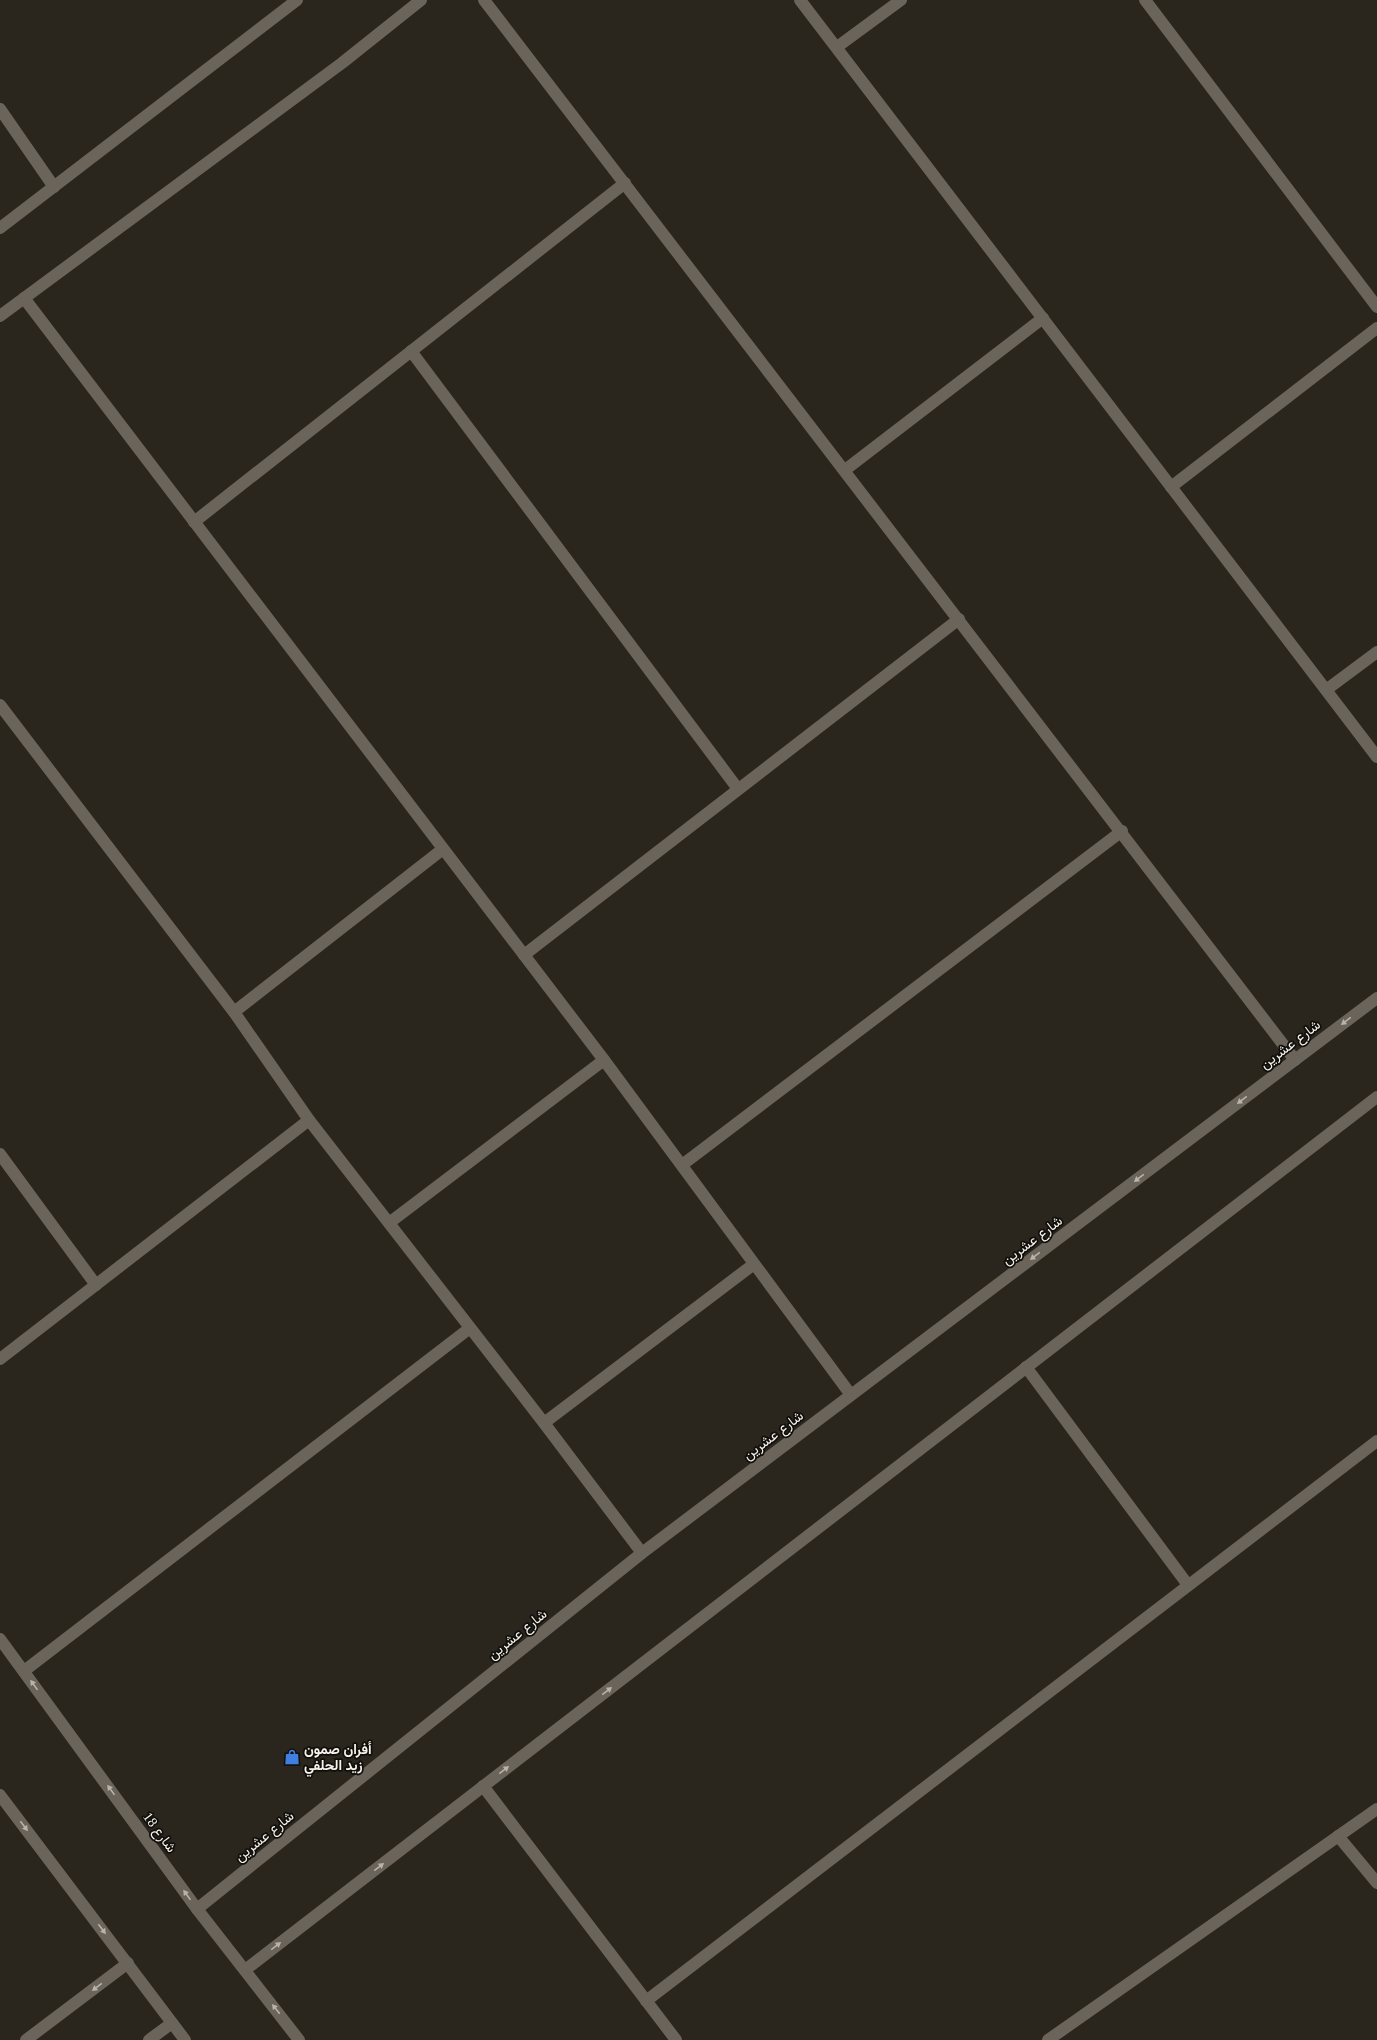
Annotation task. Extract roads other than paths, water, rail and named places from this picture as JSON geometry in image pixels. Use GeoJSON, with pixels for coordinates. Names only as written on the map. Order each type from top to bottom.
{"type":"FeatureCollection","features":[{"type":"Feature","properties":{"kind":"street"},"geometry":{"type":"LineString","coordinates":[[0,228],[297,0]]}},
{"type":"Feature","properties":{"kind":"street"},"geometry":{"type":"LineString","coordinates":[[0,316],[342,63],[421,0]]}},
{"type":"Feature","properties":{"kind":"street"},"geometry":{"type":"LineString","coordinates":[[484,0],[960,619],[1295,1060]]}},
{"type":"Feature","properties":{"kind":"street"},"geometry":{"type":"LineString","coordinates":[[800,0],[1377,757]]}},
{"type":"Feature","properties":{"kind":"street"},"geometry":{"type":"LineString","coordinates":[[836,47],[900,0]]}},
{"type":"Feature","properties":{"kind":"street"},"geometry":{"type":"LineString","coordinates":[[1145,0],[1377,307]]}},
{"type":"Feature","properties":{"kind":"street"},"geometry":{"type":"LineString","coordinates":[[0,109],[54,187]]}},
{"type":"Feature","properties":{"kind":"street"},"geometry":{"type":"LineString","coordinates":[[194,522],[625,183]]}},
{"type":"Feature","properties":{"kind":"street"},"geometry":{"type":"LineString","coordinates":[[24,298],[604,1060],[851,1395]]}},
{"type":"Feature","properties":{"kind":"street"},"geometry":{"type":"LineString","coordinates":[[845,470],[1043,318]]}},
{"type":"Feature","properties":{"kind":"street"},"geometry":{"type":"LineString","coordinates":[[1171,487],[1377,328]]}},
{"type":"Feature","properties":{"kind":"street"},"geometry":{"type":"LineString","coordinates":[[411,351],[738,789]]}},
{"type":"Feature","properties":{"kind":"street"},"geometry":{"type":"LineString","coordinates":[[524,955],[960,619]]}},
{"type":"Feature","properties":{"kind":"street"},"geometry":{"type":"LineString","coordinates":[[1326,690],[1377,652]]}},
{"type":"Feature","properties":{"kind":"street"},"geometry":{"type":"LineString","coordinates":[[0,705],[234,1012],[309,1120],[544,1423],[642,1553]]}},
{"type":"Feature","properties":{"kind":"street"},"geometry":{"type":"LineString","coordinates":[[682,1164],[1122,831]]}},
{"type":"Feature","properties":{"kind":"street"},"geometry":{"type":"LineString","coordinates":[[234,1012],[443,849]]}},
{"type":"Feature","properties":{"kind":"street","name":"شارع عشرين"},"geometry":{"type":"LineString","coordinates":[[197,1909],[642,1553],[1377,998]]}},
{"type":"Feature","properties":{"kind":"street"},"geometry":{"type":"LineString","coordinates":[[388,1223],[604,1060]]}},
{"type":"Feature","properties":{"kind":"street"},"geometry":{"type":"LineString","coordinates":[[245,1970],[1377,1097]]}},
{"type":"Feature","properties":{"kind":"street"},"geometry":{"type":"LineString","coordinates":[[0,1359],[309,1120]]}},
{"type":"Feature","properties":{"kind":"street"},"geometry":{"type":"LineString","coordinates":[[0,1154],[96,1285]]}},
{"type":"Feature","properties":{"kind":"street"},"geometry":{"type":"LineString","coordinates":[[544,1423],[754,1264]]}},
{"type":"Feature","properties":{"kind":"street"},"geometry":{"type":"LineString","coordinates":[[24,1671],[470,1328]]}},
{"type":"Feature","properties":{"kind":"street"},"geometry":{"type":"LineString","coordinates":[[1026,1367],[1188,1585]]}},
{"type":"Feature","properties":{"kind":"street"},"geometry":{"type":"LineString","coordinates":[[646,2001],[1377,1441]]}},
{"type":"Feature","properties":{"kind":"street","name":"شارع 18"},"geometry":{"type":"LineString","coordinates":[[0,1639],[197,1909],[299,2040]]}},
{"type":"Feature","properties":{"kind":"street"},"geometry":{"type":"LineString","coordinates":[[483,1786],[676,2040]]}},
{"type":"Feature","properties":{"kind":"street"},"geometry":{"type":"LineString","coordinates":[[0,1795],[185,2040]]}},
{"type":"Feature","properties":{"kind":"street"},"geometry":{"type":"LineString","coordinates":[[1048,2040],[1377,1809]]}},
{"type":"Feature","properties":{"kind":"street"},"geometry":{"type":"LineString","coordinates":[[1338,1836],[1377,1883]]}},
{"type":"Feature","properties":{"kind":"street"},"geometry":{"type":"LineString","coordinates":[[26,2040],[128,1963]]}},
{"type":"Feature","properties":{"kind":"street"},"geometry":{"type":"LineString","coordinates":[[150,2040],[172,2023]]}},
{"type":"Feature","properties":{"kind":"place","name":"أفران صمون زيد الحلفي"},"geometry":{"type":"Point","coordinates":[292,1757]}}]}
